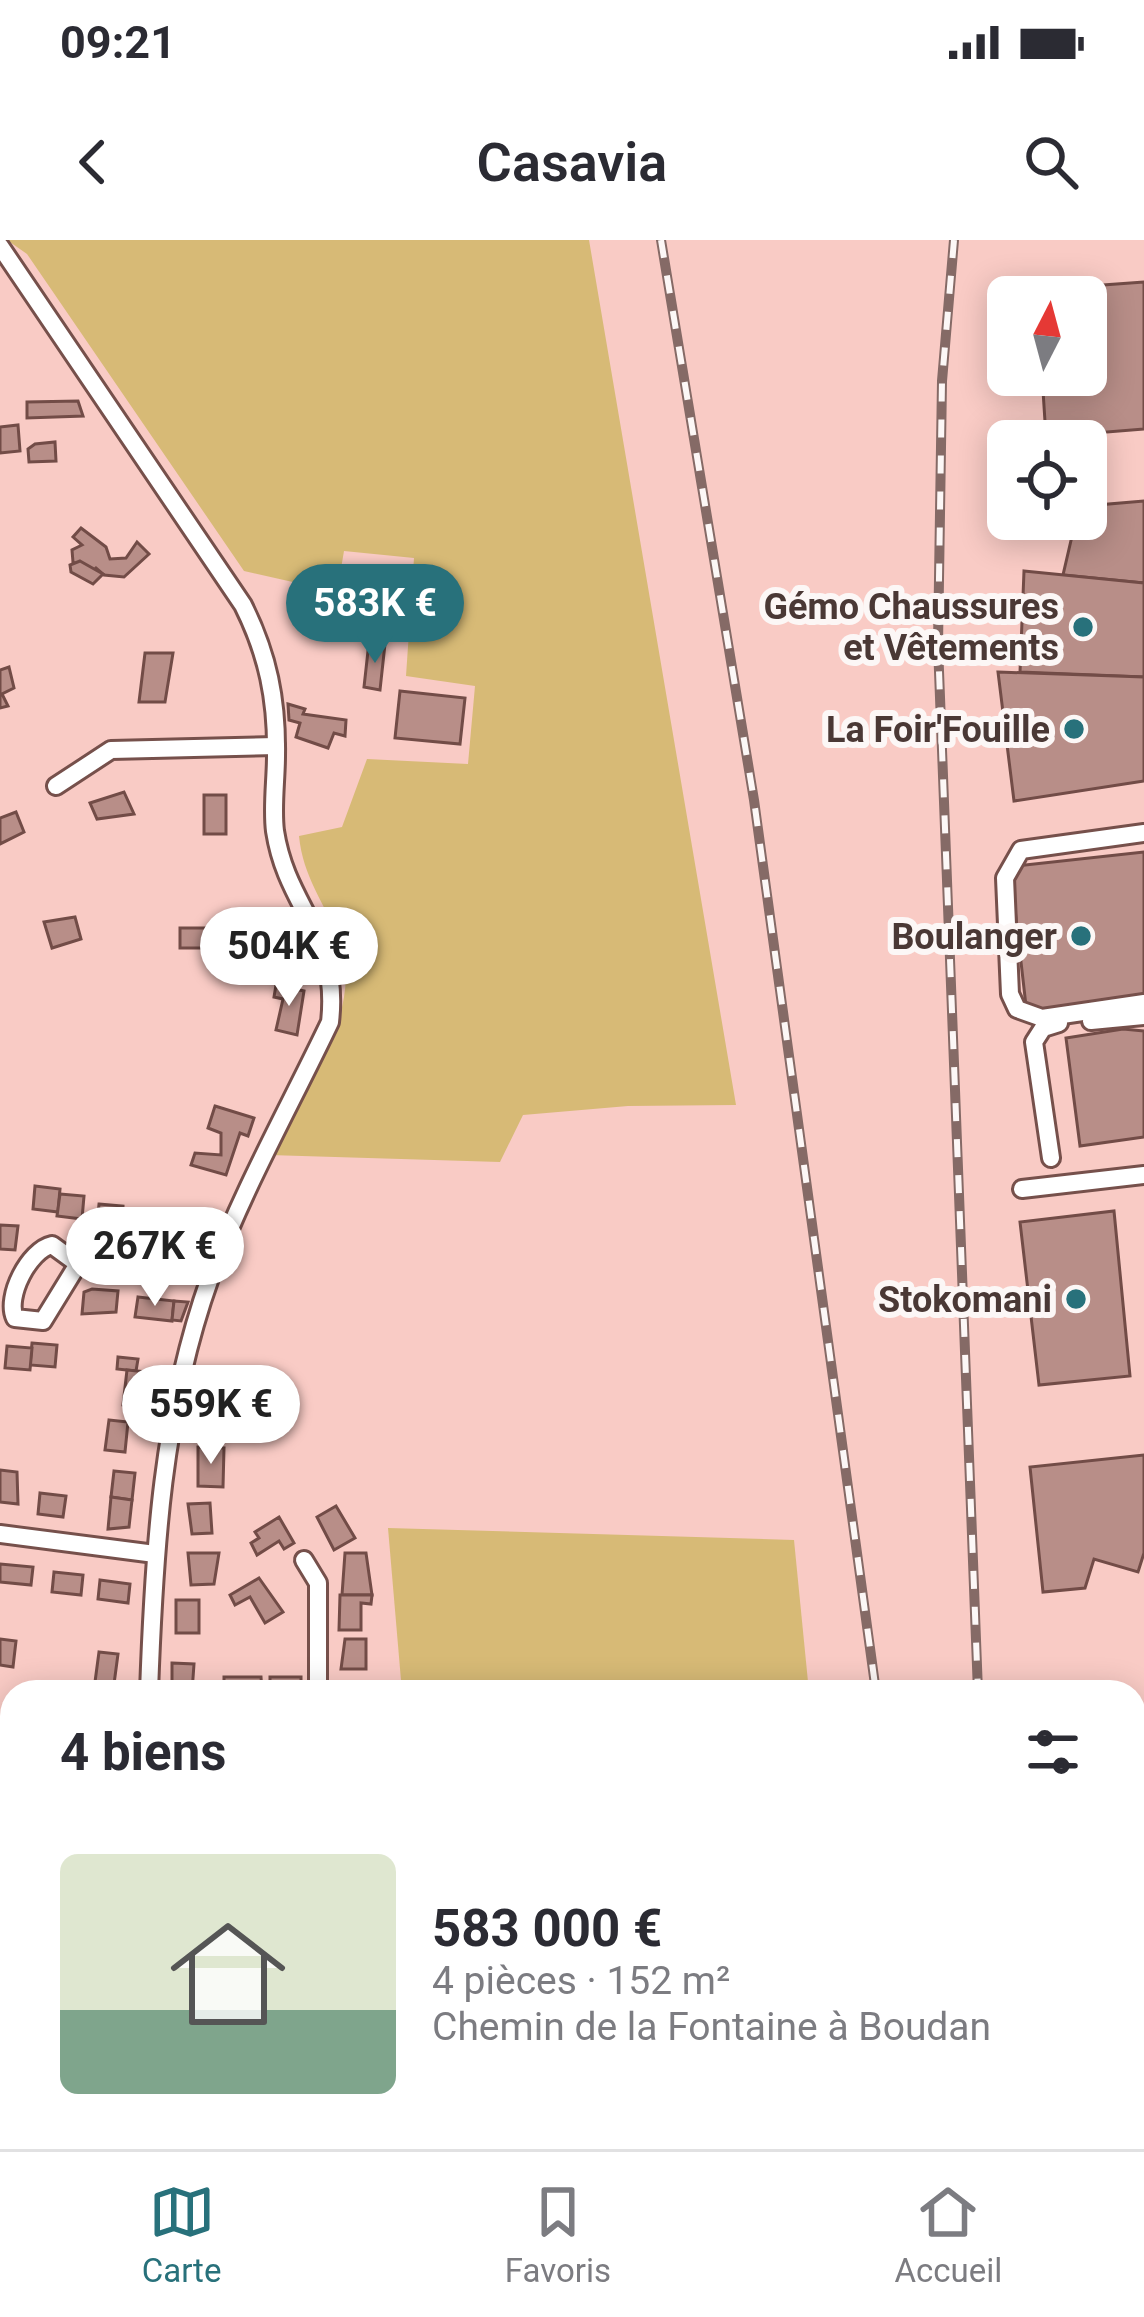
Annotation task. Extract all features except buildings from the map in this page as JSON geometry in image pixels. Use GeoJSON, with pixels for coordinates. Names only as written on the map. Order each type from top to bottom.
{"type":"FeatureCollection","features":[{"type":"Feature","properties":{"kind":"street"},"geometry":{"type":"LineString","coordinates":[[0,246],[8,250],[243,604],[263,645],[274,690],[274,829],[288,880],[329,958],[334,985],[330,1022],[210,1277],[167,1441],[155,1554],[150,1680]]}},
{"type":"Feature","properties":{"kind":"street"},"geometry":{"type":"LineString","coordinates":[[56,786],[111,750],[276,746]]}},
{"type":"Feature","properties":{"kind":"street"},"geometry":{"type":"LineString","coordinates":[[1144,833],[1021,850],[1005,878],[1010,994],[1017,1009],[1042,1018],[1144,1003]]}},
{"type":"Feature","properties":{"kind":"street"},"geometry":{"type":"LineString","coordinates":[[1051,1158],[1035,1036],[1060,1023],[1144,1016]]}},
{"type":"Feature","properties":{"kind":"street"},"geometry":{"type":"LineString","coordinates":[[1022,1190],[1144,1175]]}},
{"type":"Feature","properties":{"kind":"street"},"geometry":{"type":"LineString","coordinates":[[78,1264],[51,1315],[43,1321],[15,1318],[12,1298],[42,1247],[52,1245],[78,1264],[184,1268],[210,1277]]}},
{"type":"Feature","properties":{"kind":"street"},"geometry":{"type":"LineString","coordinates":[[0,1534],[155,1554]]}},
{"type":"Feature","properties":{"kind":"street"},"geometry":{"type":"LineString","coordinates":[[304,1560],[318,1583],[318,1680]]}},
{"type":"Feature","properties":{"kind":"shaded area"},"geometry":{"type":"Polygon","coordinates":[[[7,240],[589,240],[736,1105],[628,1106],[523,1115],[500,1162],[269,1155],[326,1052],[344,995],[339,939],[309,877],[299,836],[342,827],[367,759],[468,764],[475,686],[406,676],[414,558],[344,551],[337,592],[244,571],[27,254],[7,240]]]}},
{"type":"Feature","properties":{"kind":"shaded area"},"geometry":{"type":"Polygon","coordinates":[[[388,1528],[794,1540],[808,1680],[401,1680],[388,1528]]]}},
{"type":"Feature","properties":{"kind":"railway"},"geometry":{"type":"LineString","coordinates":[[661,240],[754,800],[874,1680]]}},
{"type":"Feature","properties":{"kind":"railway"},"geometry":{"type":"LineString","coordinates":[[954,240],[942,381],[938,645],[978,1680]]}},
{"type":"Feature","properties":{"kind":"place","name":"Gémo Chaussures et Vêtements"},"geometry":{"type":"Point","coordinates":[1083,627]}},
{"type":"Feature","properties":{"kind":"place","name":"La Foir'Fouille"},"geometry":{"type":"Point","coordinates":[1074,729]}},
{"type":"Feature","properties":{"kind":"place","name":"Boulanger"},"geometry":{"type":"Point","coordinates":[1081,936]}},
{"type":"Feature","properties":{"kind":"place","name":"Stokomani"},"geometry":{"type":"Point","coordinates":[1076,1299]}}]}
